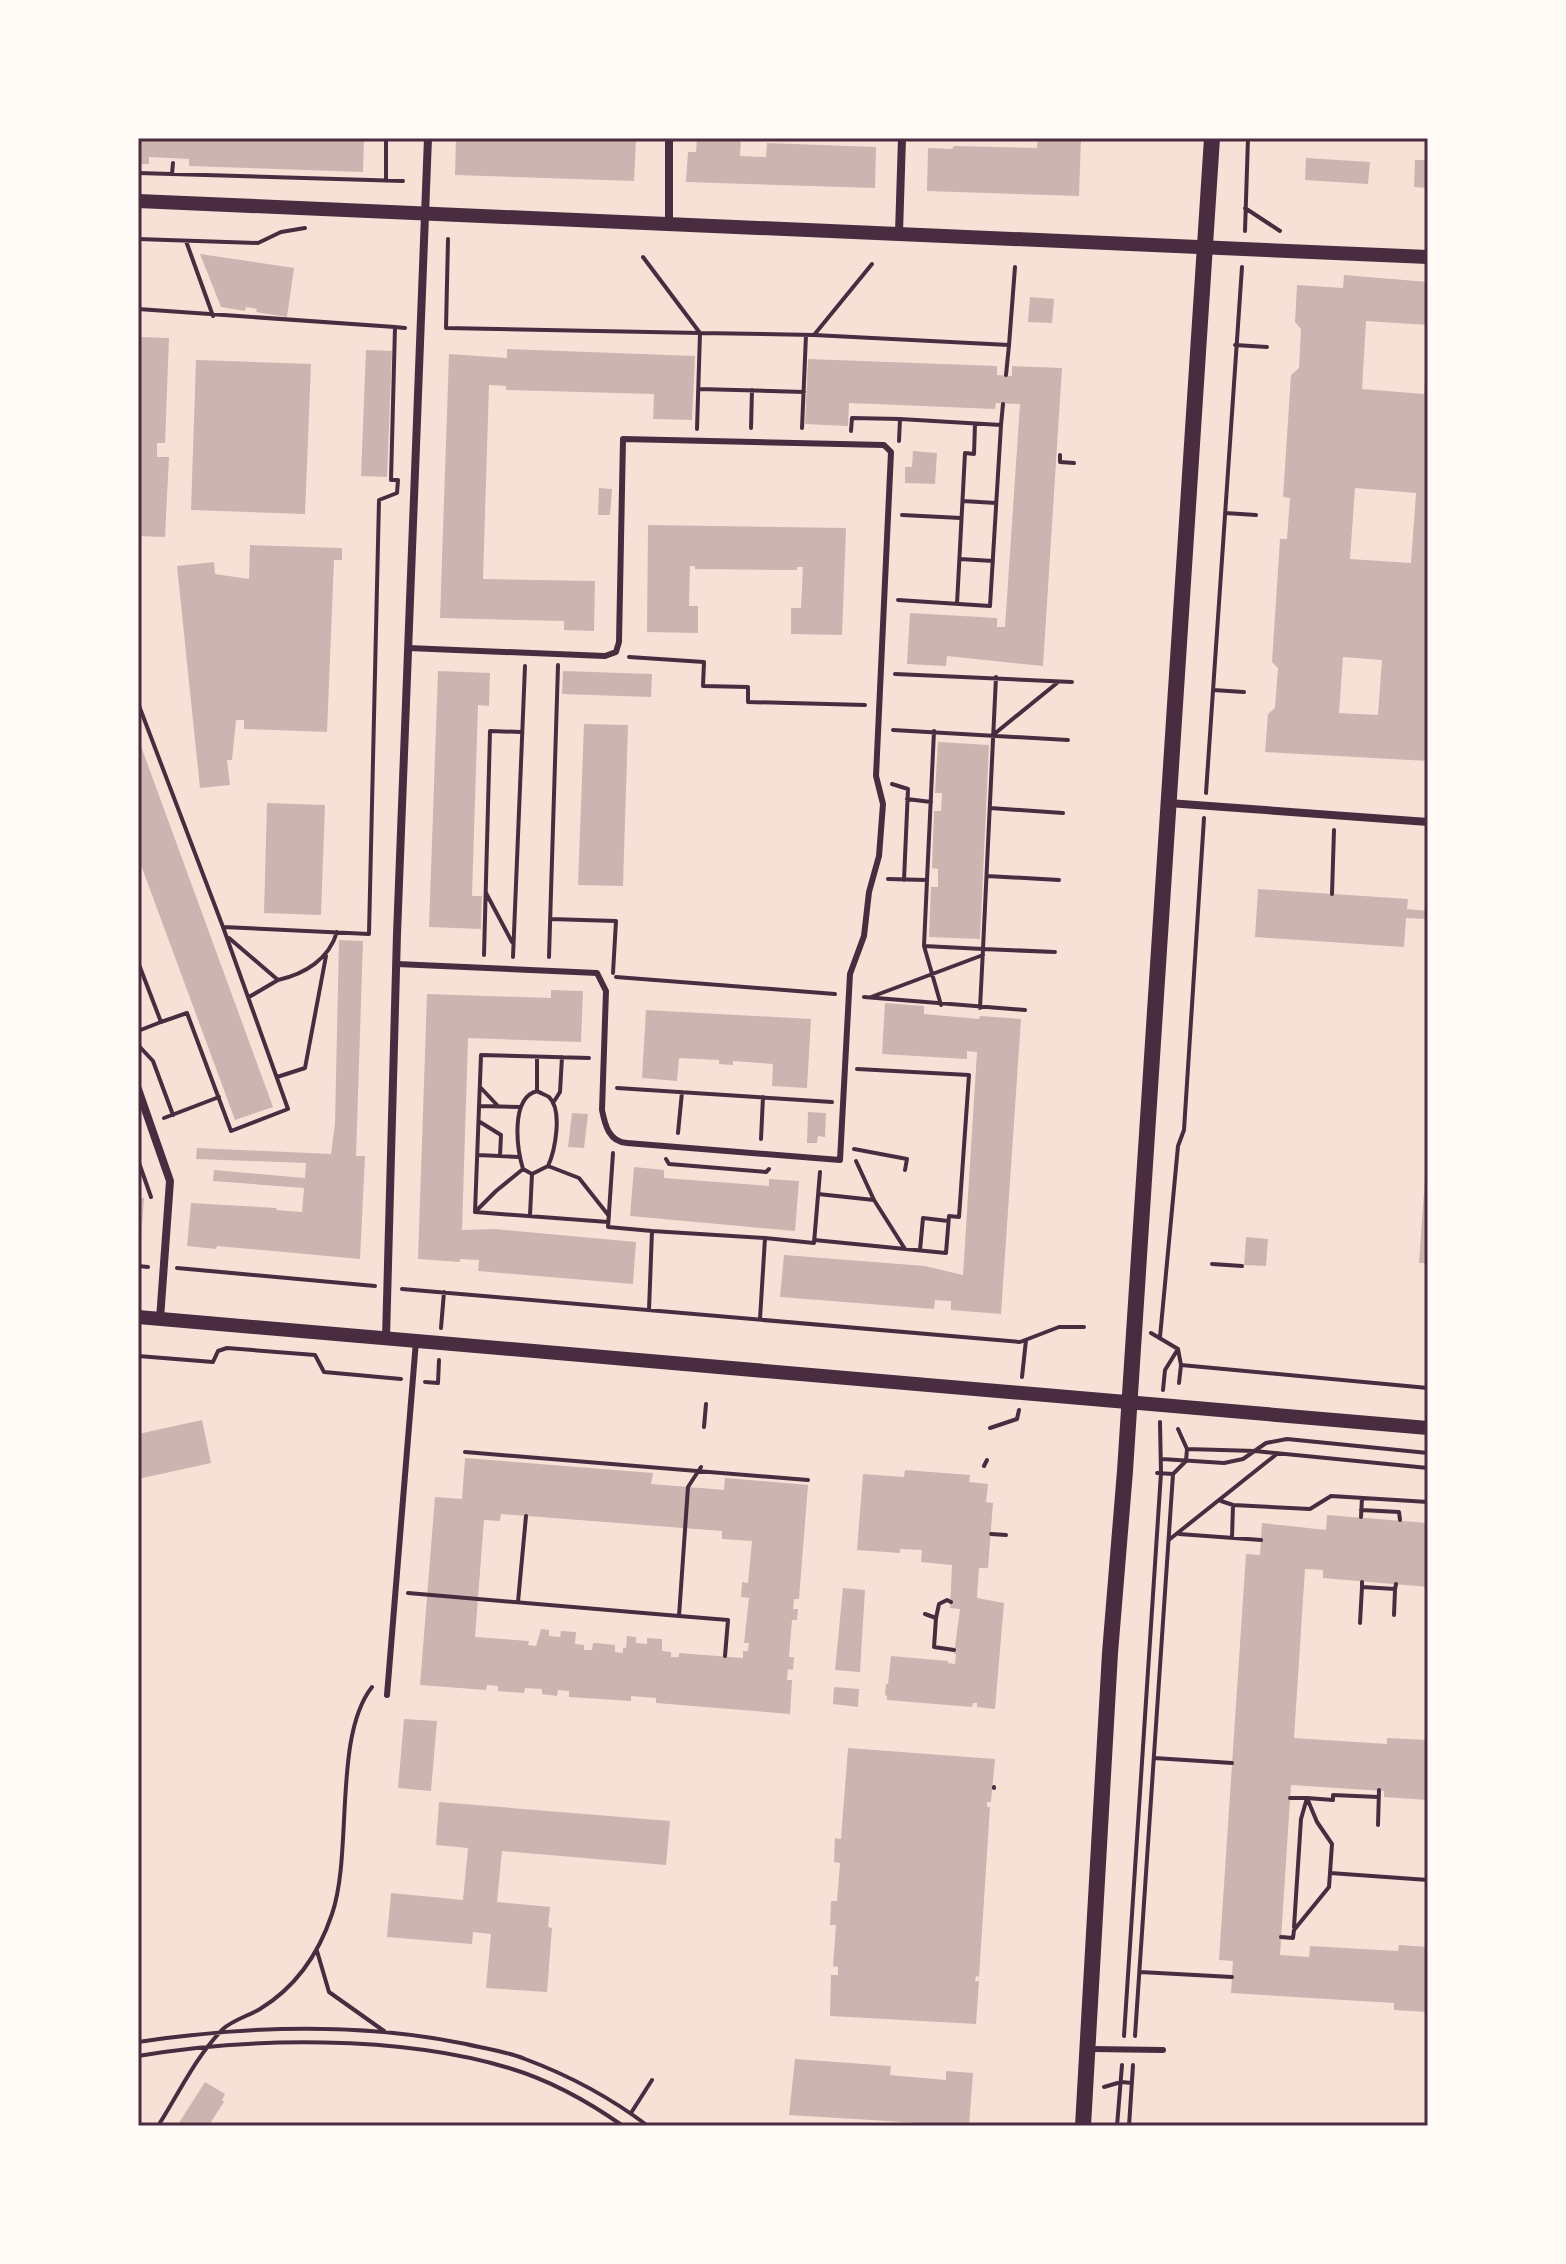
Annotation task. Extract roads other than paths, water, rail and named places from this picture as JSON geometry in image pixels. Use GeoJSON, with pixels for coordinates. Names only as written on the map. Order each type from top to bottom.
{"type":"FeatureCollection","features":[{"type":"Feature","properties":{"kind":"main road"},"geometry":{"type":"LineString","coordinates":[[1083,2126],[1110,1653],[1212,138]]}},
{"type":"Feature","properties":{"kind":"street"},"geometry":{"type":"LineString","coordinates":[[386,1338],[428,138]]}},
{"type":"Feature","properties":{"kind":"street"},"geometry":{"type":"LineString","coordinates":[[669,138],[669,223]]}},
{"type":"Feature","properties":{"kind":"street"},"geometry":{"type":"LineString","coordinates":[[899,233],[902,138]]}},
{"type":"Feature","properties":{"kind":"street"},"geometry":{"type":"LineString","coordinates":[[138,201],[1428,257]]}},
{"type":"Feature","properties":{"kind":"street"},"geometry":{"type":"LineString","coordinates":[[1168,803],[1428,822]]}},
{"type":"Feature","properties":{"kind":"street"},"geometry":{"type":"LineString","coordinates":[[138,1089],[170,1181],[160,1319]]}},
{"type":"Feature","properties":{"kind":"street"},"geometry":{"type":"LineString","coordinates":[[138,1317],[1428,1428]]}},
{"type":"Feature","properties":{"kind":"lane"},"geometry":{"type":"LineString","coordinates":[[397,964],[483,970],[591,972],[600,976],[606,991],[602,1110],[614,1139],[620,1143],[840,1160],[848,995],[854,958],[864,936],[879,856],[883,804],[876,776],[891,452],[884,445],[623,439],[619,642],[616,652],[605,656],[408,648]]}},
{"type":"Feature","properties":{"kind":"lane"},"geometry":{"type":"LineString","coordinates":[[387,1695],[416,1341]]}},
{"type":"Feature","properties":{"kind":"lane"},"geometry":{"type":"LineString","coordinates":[[1088,2049],[1163,2050]]}}]}
